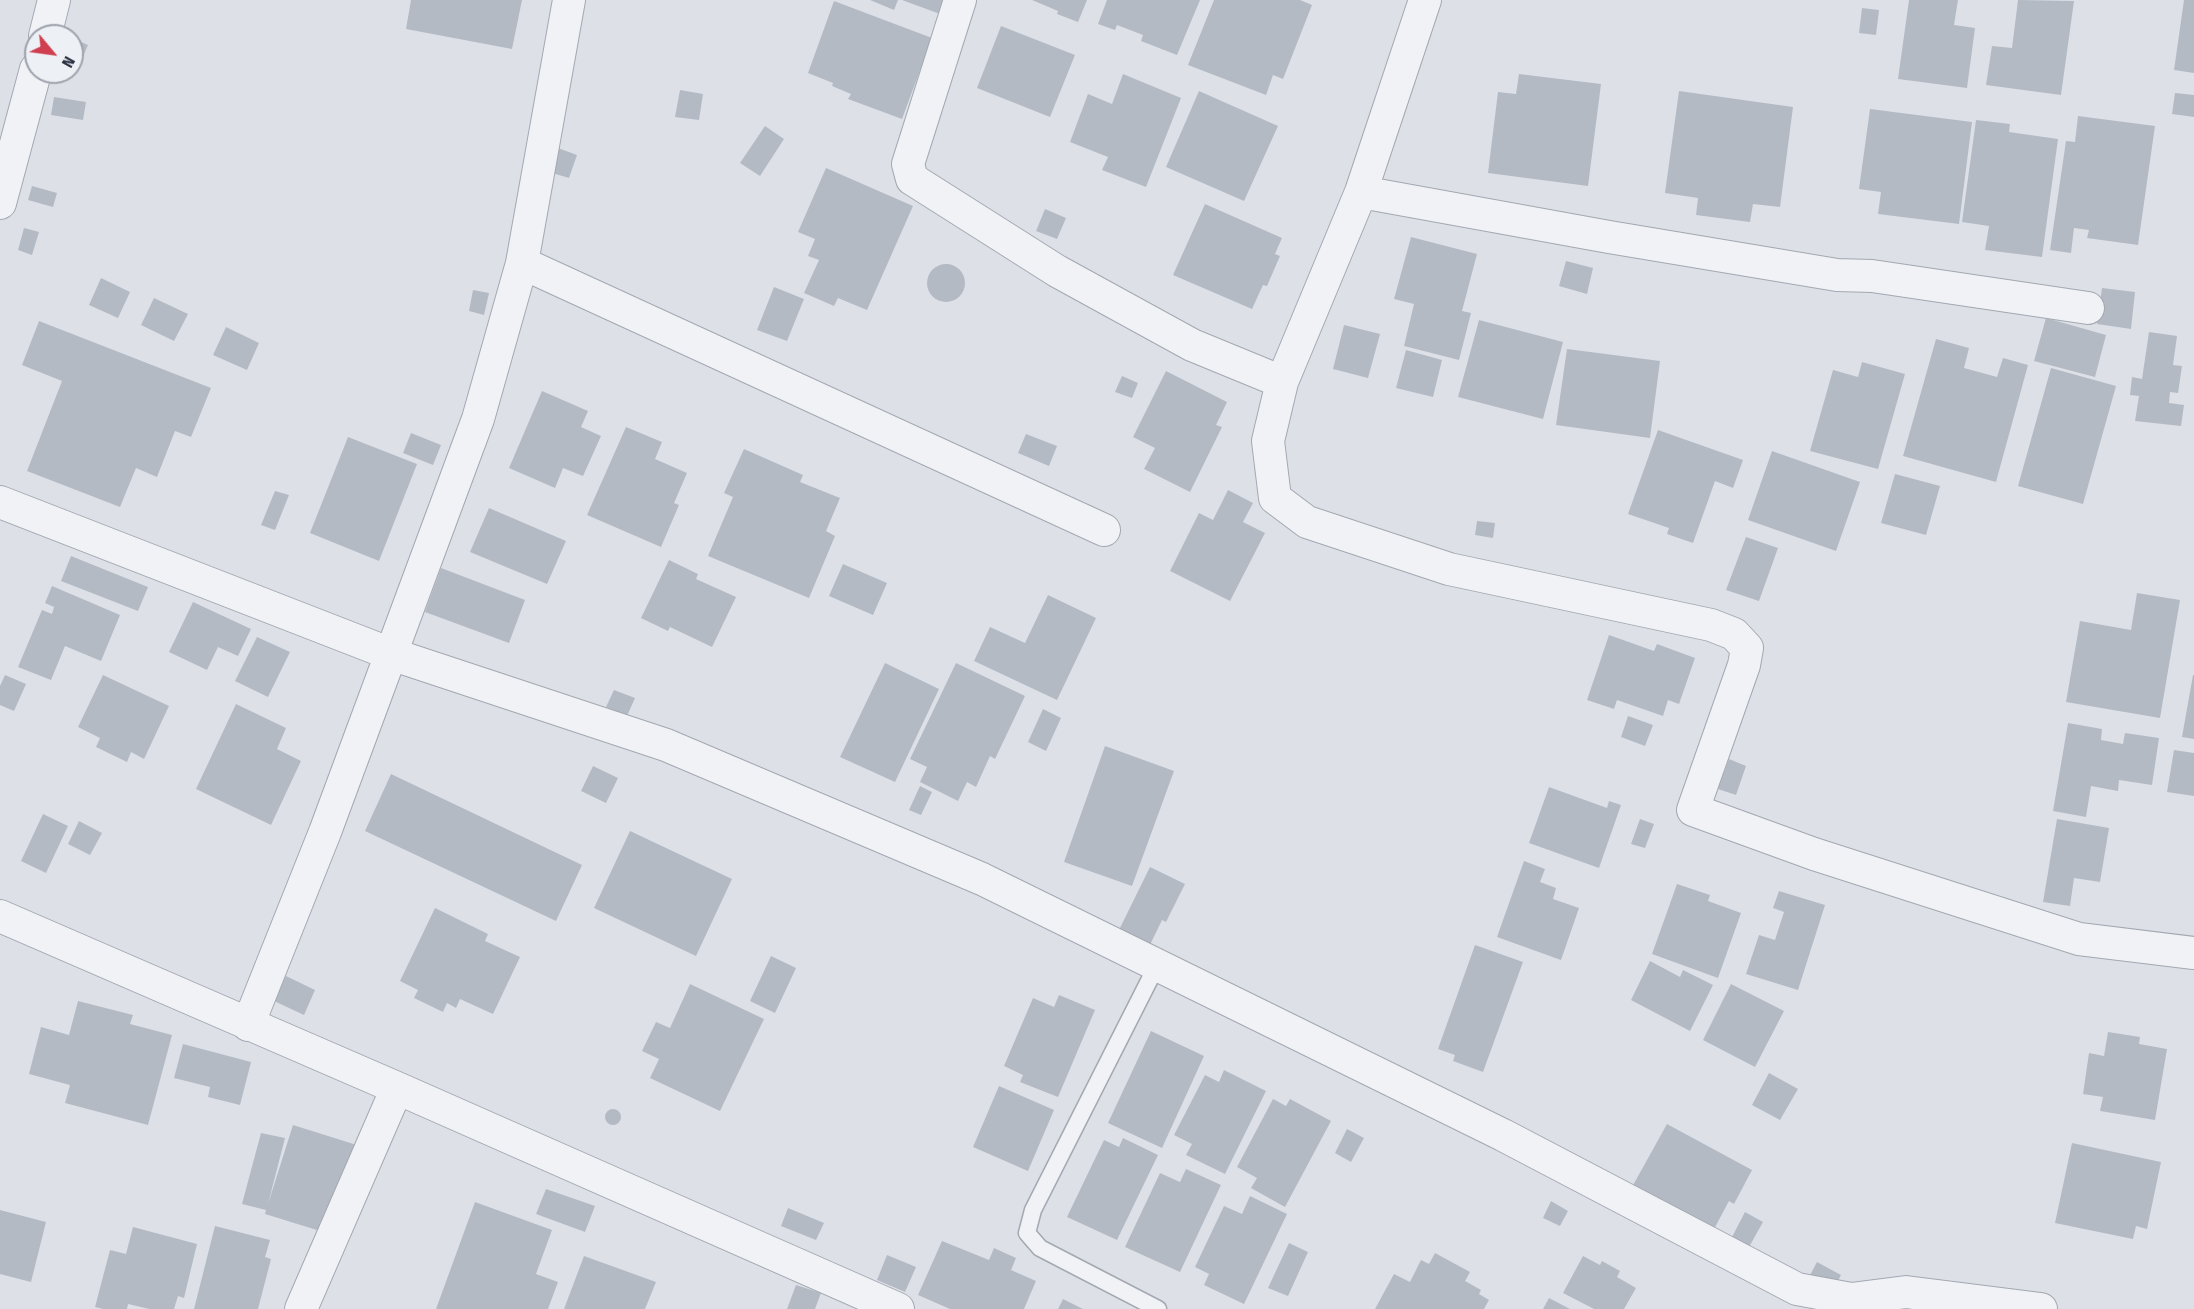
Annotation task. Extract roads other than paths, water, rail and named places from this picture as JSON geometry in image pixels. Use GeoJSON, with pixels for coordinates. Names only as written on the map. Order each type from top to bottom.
{"type":"FeatureCollection","features":[{"type":"Feature","properties":{"kind":"street"},"geometry":{"type":"LineString","coordinates":[[48,24],[54,0]]}},
{"type":"Feature","properties":{"kind":"street"},"geometry":{"type":"LineString","coordinates":[[248,1025],[325,831],[478,418],[522,263],[569,0]]}},
{"type":"Feature","properties":{"kind":"street"},"geometry":{"type":"LineString","coordinates":[[960,0],[908,164],[912,179],[1057,271],[1181,339],[1281,382]]}},
{"type":"Feature","properties":{"kind":"street"},"geometry":{"type":"LineString","coordinates":[[1425,0],[1361,192],[1281,382],[1268,441],[1275,498],[1307,522],[1449,569],[1692,621],[1734,634],[1747,648],[1744,665],[1693,810],[1814,854],[2079,939],[2194,952]]}},
{"type":"Feature","properties":{"kind":"street"},"geometry":{"type":"LineString","coordinates":[[0,203],[32,84]]}},
{"type":"Feature","properties":{"kind":"street"},"geometry":{"type":"LineString","coordinates":[[1361,192],[1825,273],[1872,276],[2088,308]]}},
{"type":"Feature","properties":{"kind":"street"},"geometry":{"type":"LineString","coordinates":[[522,263],[1104,530]]}},
{"type":"Feature","properties":{"kind":"street"},"geometry":{"type":"LineString","coordinates":[[0,502],[391,654],[666,745],[982,879],[1503,1135],[1797,1289],[1851,1299],[1906,1292],[2041,1309]]}},
{"type":"Feature","properties":{"kind":"street"},"geometry":{"type":"LineString","coordinates":[[0,916],[898,1309]]}},
{"type":"Feature","properties":{"kind":"street"},"geometry":{"type":"LineString","coordinates":[[302,1309],[397,1088]]}},
{"type":"Feature","properties":{"kind":"lane"},"geometry":{"type":"LineString","coordinates":[[1157,965],[1033,1210],[1027,1233],[1040,1248],[1158,1309]]}}]}
